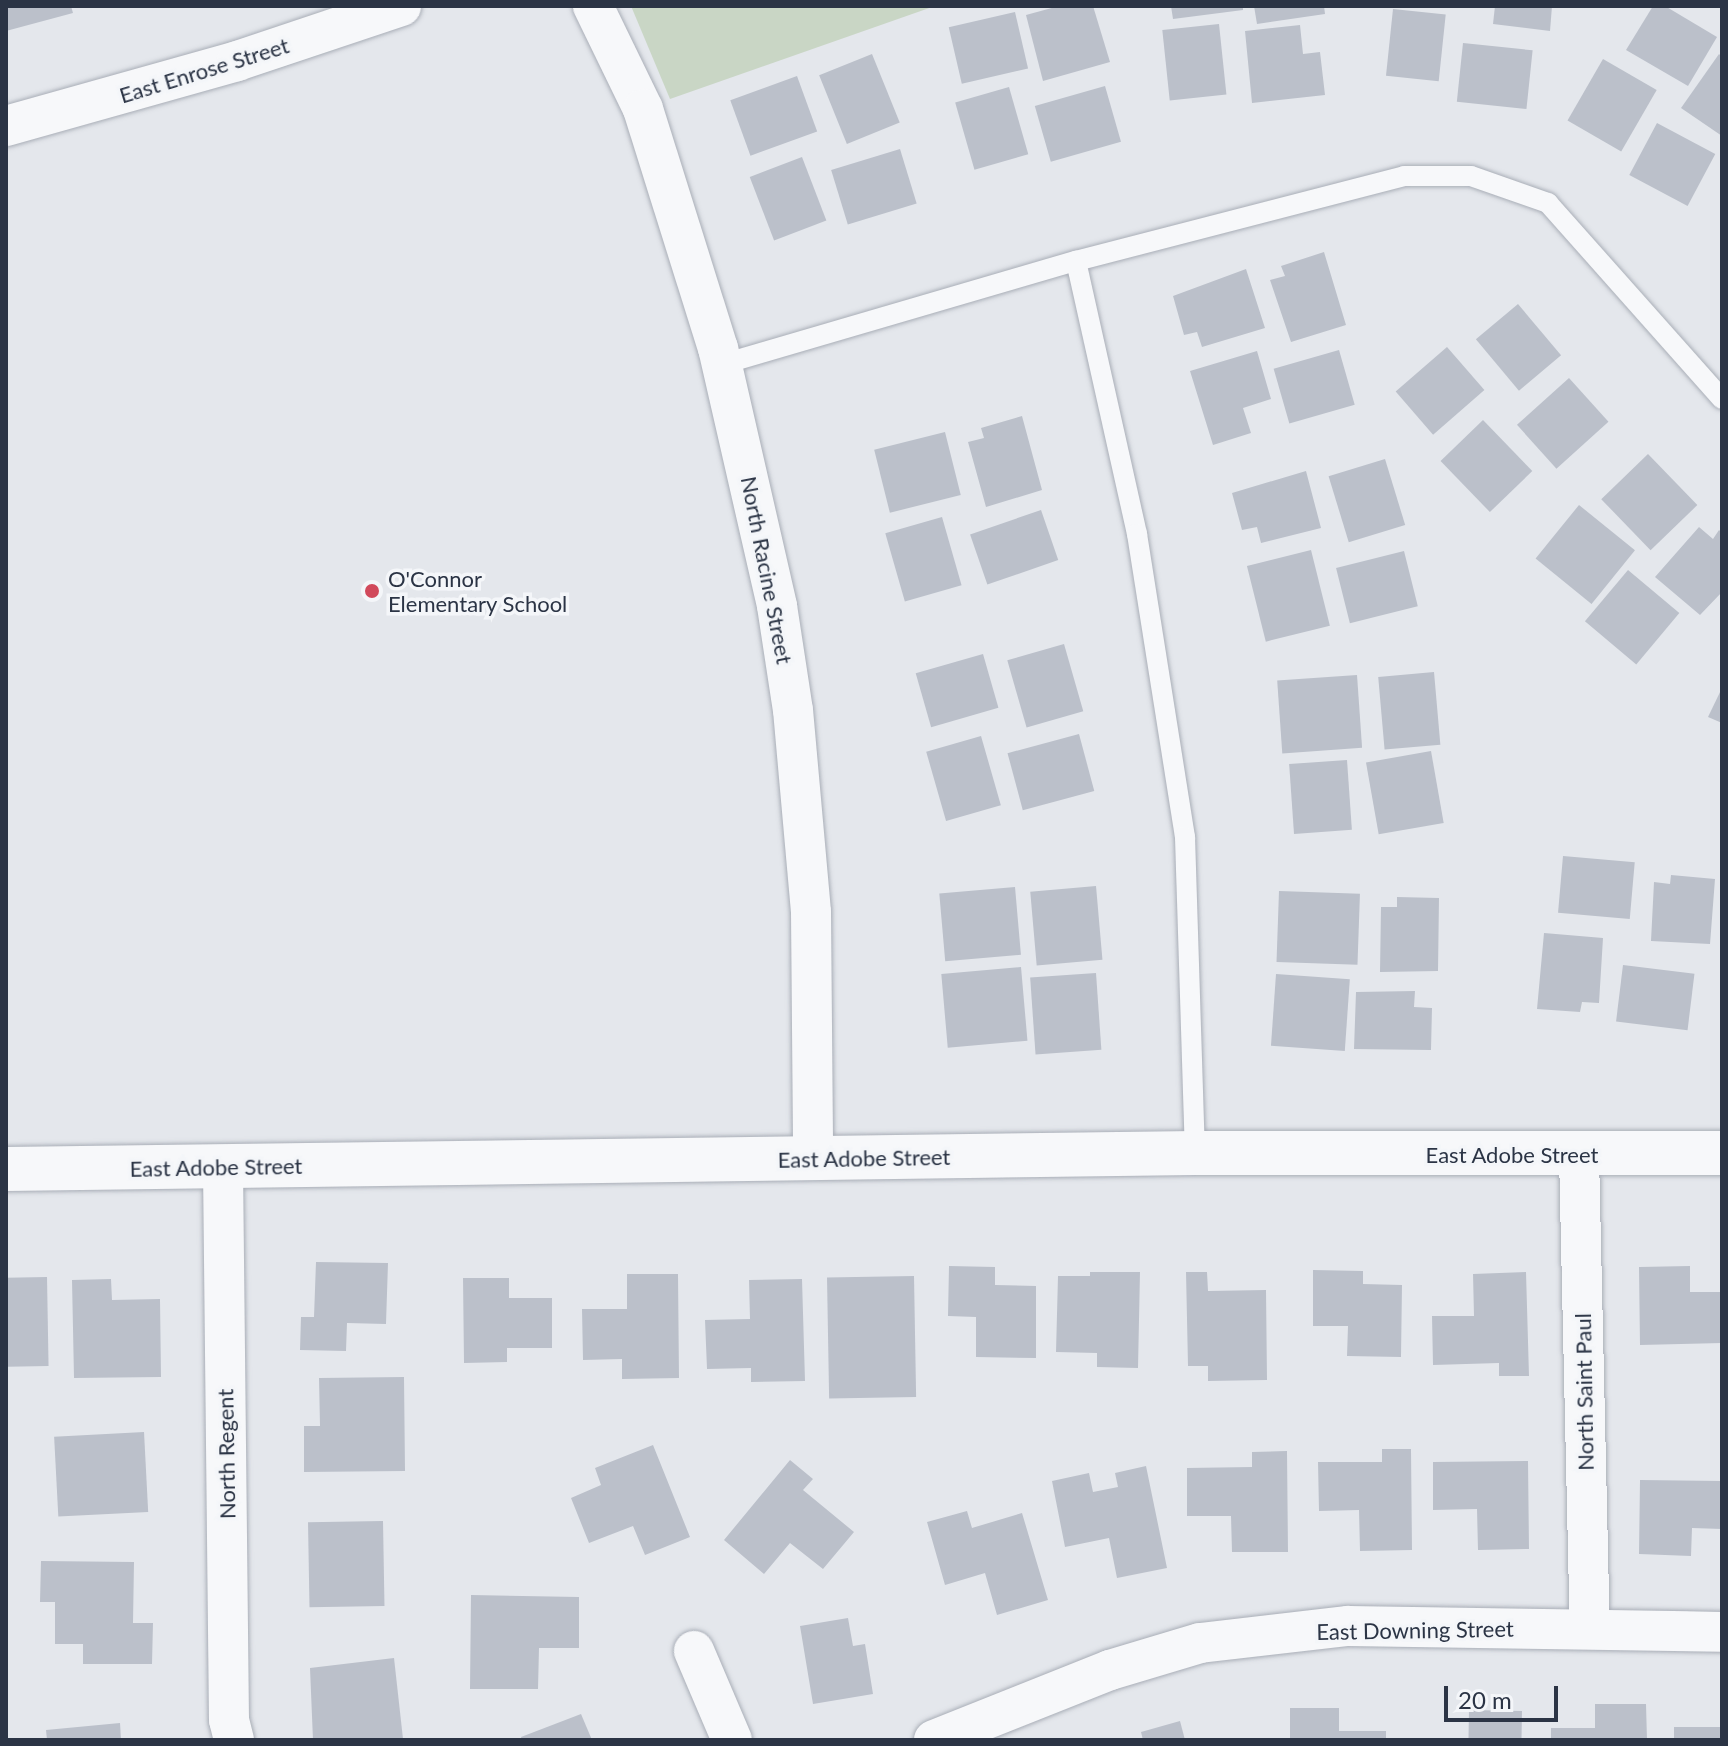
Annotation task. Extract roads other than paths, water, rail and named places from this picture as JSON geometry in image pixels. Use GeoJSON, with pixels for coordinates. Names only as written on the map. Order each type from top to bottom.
{"type":"FeatureCollection","features":[{"type":"Feature","properties":{"kind":"street","name":"East Enrose Street"},"geometry":{"type":"LineString","coordinates":[[6,126],[237,61],[401,6]]}},
{"type":"Feature","properties":{"kind":"street","name":"North Racine Street"},"geometry":{"type":"LineString","coordinates":[[593,6],[643,109],[723,364],[771,575],[793,710],[811,912],[813,1159]]}},
{"type":"Feature","properties":{"kind":"street","name":"East Adobe Street"},"geometry":{"type":"LineString","coordinates":[[6,1169],[1195,1153],[1722,1153]]}},
{"type":"Feature","properties":{"kind":"street","name":"North Saint Paul"},"geometry":{"type":"LineString","coordinates":[[1579,1155],[1590,1629]]}},
{"type":"Feature","properties":{"kind":"street","name":"North Regent"},"geometry":{"type":"LineString","coordinates":[[223,1167],[229,1720],[234,1740]]}},
{"type":"Feature","properties":{"kind":"street","name":"East Downing Street"},"geometry":{"type":"LineString","coordinates":[[934,1740],[1110,1670],[1200,1643],[1348,1626],[1722,1632]]}},
{"type":"Feature","properties":{"kind":"street"},"geometry":{"type":"LineString","coordinates":[[694,1651],[732,1740]]}},
{"type":"Feature","properties":{"kind":"lane"},"geometry":{"type":"LineString","coordinates":[[723,364],[1076,261],[1404,176],[1471,176],[1548,203],[1722,399]]}},
{"type":"Feature","properties":{"kind":"lane"},"geometry":{"type":"LineString","coordinates":[[1076,261],[1137,534],[1185,837],[1195,1153]]}},
{"type":"Feature","properties":{"kind":"place","name":"O'Connor Elementary School"},"geometry":{"type":"Point","coordinates":[372,591]}}]}
